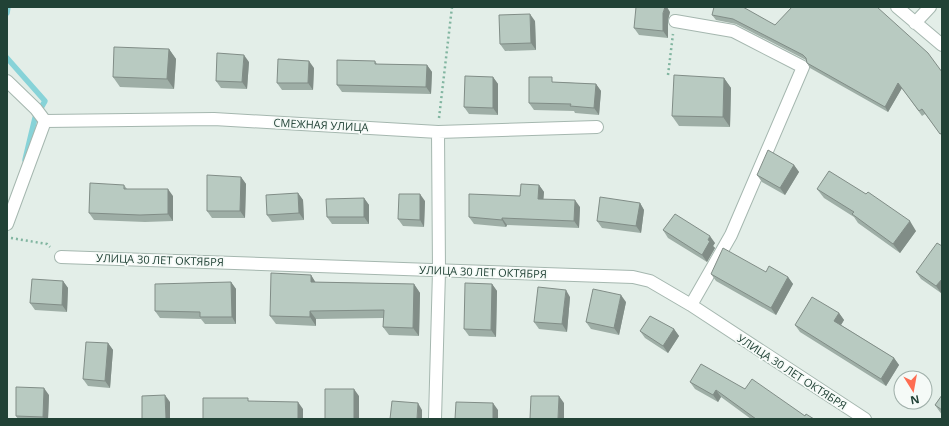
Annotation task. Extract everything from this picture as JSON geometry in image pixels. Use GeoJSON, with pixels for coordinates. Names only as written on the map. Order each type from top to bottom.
{"type":"FeatureCollection","features":[{"type":"Feature","properties":{"kind":"street"},"geometry":{"type":"LineString","coordinates":[[897,7],[915,24],[942,45]]}},
{"type":"Feature","properties":{"kind":"street"},"geometry":{"type":"LineString","coordinates":[[915,24],[930,7]]}},
{"type":"Feature","properties":{"kind":"street"},"geometry":{"type":"LineString","coordinates":[[674,22],[733,31],[803,67],[731,235],[690,305]]}},
{"type":"Feature","properties":{"kind":"street"},"geometry":{"type":"LineString","coordinates":[[7,81],[40,114],[7,224]]}},
{"type":"Feature","properties":{"kind":"street","name":"СМЕЖНАЯ УЛИЦА"},"geometry":{"type":"LineString","coordinates":[[40,114],[214,119],[438,132],[598,127]]}},
{"type":"Feature","properties":{"kind":"street"},"geometry":{"type":"LineString","coordinates":[[435,419],[438,271],[438,132]]}},
{"type":"Feature","properties":{"kind":"street","name":"УЛИЦА 30 ЛЕТ ОКТЯБРЯ"},"geometry":{"type":"LineString","coordinates":[[61,257],[633,277],[650,281],[690,305],[865,419]]}},
{"type":"Feature","properties":{"kind":"path"},"geometry":{"type":"LineString","coordinates":[[438,132],[452,7]]}},
{"type":"Feature","properties":{"kind":"path"},"geometry":{"type":"LineString","coordinates":[[668,75],[674,22]]}},
{"type":"Feature","properties":{"kind":"path"},"geometry":{"type":"LineString","coordinates":[[7,238],[46,244],[61,257]]}},
{"type":"Feature","properties":{"kind":"building"},"geometry":{"type":"Polygon","coordinates":[[[636,7],[665,7],[663,13],[663,31],[634,28],[636,7]]]}},
{"type":"Feature","properties":{"kind":"building"},"geometry":{"type":"Polygon","coordinates":[[[714,7],[743,7],[775,25],[792,7],[877,7],[928,53],[942,72],[942,133],[940,134],[922,109],[919,111],[898,83],[885,107],[807,63],[806,58],[803,55],[733,19],[712,15],[714,7]]]}},
{"type":"Feature","properties":{"kind":"building"},"geometry":{"type":"Polygon","coordinates":[[[530,14],[531,43],[500,44],[499,15],[530,14]]]}},
{"type":"Feature","properties":{"kind":"building"},"geometry":{"type":"Polygon","coordinates":[[[114,47],[169,49],[167,79],[113,77],[114,47]]]}},
{"type":"Feature","properties":{"kind":"building"},"geometry":{"type":"Polygon","coordinates":[[[217,53],[244,55],[242,82],[216,81],[217,53]]]}},
{"type":"Feature","properties":{"kind":"building"},"geometry":{"type":"Polygon","coordinates":[[[278,59],[309,61],[308,83],[277,83],[278,59]]]}},
{"type":"Feature","properties":{"kind":"building"},"geometry":{"type":"Polygon","coordinates":[[[337,60],[375,61],[375,64],[427,65],[426,87],[337,85],[337,60]]]}},
{"type":"Feature","properties":{"kind":"building"},"geometry":{"type":"Polygon","coordinates":[[[674,75],[724,78],[723,117],[672,116],[674,75]]]}},
{"type":"Feature","properties":{"kind":"building"},"geometry":{"type":"Polygon","coordinates":[[[465,76],[493,77],[493,108],[464,107],[465,76]]]}},
{"type":"Feature","properties":{"kind":"building"},"geometry":{"type":"Polygon","coordinates":[[[529,77],[552,77],[552,82],[596,84],[594,108],[570,106],[571,104],[529,103],[529,77]]]}},
{"type":"Feature","properties":{"kind":"building"},"geometry":{"type":"Polygon","coordinates":[[[768,150],[794,165],[780,188],[757,175],[768,150]]]}},
{"type":"Feature","properties":{"kind":"building"},"geometry":{"type":"Polygon","coordinates":[[[829,171],[866,194],[868,192],[910,221],[893,244],[852,214],[854,212],[817,189],[829,171]]]}},
{"type":"Feature","properties":{"kind":"building"},"geometry":{"type":"Polygon","coordinates":[[[207,175],[241,177],[240,211],[207,211],[207,175]]]}},
{"type":"Feature","properties":{"kind":"building"},"geometry":{"type":"Polygon","coordinates":[[[90,183],[124,185],[124,189],[168,189],[168,214],[140,215],[89,213],[90,183]]]}},
{"type":"Feature","properties":{"kind":"building"},"geometry":{"type":"Polygon","coordinates":[[[521,184],[539,185],[538,199],[575,200],[574,221],[502,218],[502,220],[469,217],[469,194],[520,196],[521,184]]]}},
{"type":"Feature","properties":{"kind":"building"},"geometry":{"type":"Polygon","coordinates":[[[298,193],[299,213],[267,215],[266,195],[298,193]]]}},
{"type":"Feature","properties":{"kind":"building"},"geometry":{"type":"Polygon","coordinates":[[[399,194],[420,194],[420,220],[398,219],[399,194]]]}},
{"type":"Feature","properties":{"kind":"building"},"geometry":{"type":"Polygon","coordinates":[[[600,197],[640,203],[636,226],[597,221],[600,197]]]}},
{"type":"Feature","properties":{"kind":"building"},"geometry":{"type":"Polygon","coordinates":[[[364,198],[364,217],[327,217],[326,199],[364,198]]]}},
{"type":"Feature","properties":{"kind":"building"},"geometry":{"type":"Polygon","coordinates":[[[675,214],[710,236],[708,240],[710,241],[702,255],[663,230],[675,214]]]}},
{"type":"Feature","properties":{"kind":"building"},"geometry":{"type":"Polygon","coordinates":[[[937,243],[942,246],[942,279],[936,286],[916,272],[937,243]]]}},
{"type":"Feature","properties":{"kind":"building"},"geometry":{"type":"Polygon","coordinates":[[[723,248],[766,272],[769,266],[788,277],[771,308],[711,274],[723,248]]]}},
{"type":"Feature","properties":{"kind":"building"},"geometry":{"type":"Polygon","coordinates":[[[271,273],[311,275],[311,282],[414,284],[413,328],[383,327],[384,310],[310,311],[310,317],[270,316],[271,273]]]}},
{"type":"Feature","properties":{"kind":"building"},"geometry":{"type":"Polygon","coordinates":[[[32,279],[63,281],[62,305],[30,303],[32,279]]]}},
{"type":"Feature","properties":{"kind":"building"},"geometry":{"type":"Polygon","coordinates":[[[231,282],[232,317],[200,317],[200,312],[155,311],[155,284],[231,282]]]}},
{"type":"Feature","properties":{"kind":"building"},"geometry":{"type":"Polygon","coordinates":[[[465,283],[492,284],[491,330],[464,329],[465,283]]]}},
{"type":"Feature","properties":{"kind":"building"},"geometry":{"type":"Polygon","coordinates":[[[538,287],[566,290],[562,324],[534,322],[538,287]]]}},
{"type":"Feature","properties":{"kind":"building"},"geometry":{"type":"Polygon","coordinates":[[[593,289],[621,295],[614,328],[586,322],[593,289]]]}},
{"type":"Feature","properties":{"kind":"building"},"geometry":{"type":"Polygon","coordinates":[[[812,297],[839,313],[834,321],[894,358],[881,379],[795,325],[812,297]]]}},
{"type":"Feature","properties":{"kind":"building"},"geometry":{"type":"Polygon","coordinates":[[[650,316],[674,329],[663,346],[640,331],[650,316]]]}},
{"type":"Feature","properties":{"kind":"building"},"geometry":{"type":"Polygon","coordinates":[[[86,342],[108,343],[105,381],[83,379],[86,342]]]}},
{"type":"Feature","properties":{"kind":"building"},"geometry":{"type":"Polygon","coordinates":[[[701,364],[745,389],[752,379],[805,416],[806,414],[814,419],[756,419],[716,390],[713,395],[690,382],[701,364]]]}},
{"type":"Feature","properties":{"kind":"building"},"geometry":{"type":"Polygon","coordinates":[[[16,387],[44,388],[43,417],[16,416],[16,387]]]}},
{"type":"Feature","properties":{"kind":"building"},"geometry":{"type":"Polygon","coordinates":[[[325,389],[354,389],[354,419],[325,419],[325,389]]]}},
{"type":"Feature","properties":{"kind":"building"},"geometry":{"type":"Polygon","coordinates":[[[165,395],[166,419],[142,419],[142,396],[165,395]]]}},
{"type":"Feature","properties":{"kind":"building"},"geometry":{"type":"Polygon","coordinates":[[[942,395],[942,410],[935,405],[942,395]]]}},
{"type":"Feature","properties":{"kind":"building"},"geometry":{"type":"Polygon","coordinates":[[[531,396],[559,396],[558,419],[530,419],[531,396]]]}},
{"type":"Feature","properties":{"kind":"building"},"geometry":{"type":"Polygon","coordinates":[[[203,398],[248,398],[248,401],[298,402],[298,419],[203,419],[203,398]]]}},
{"type":"Feature","properties":{"kind":"building"},"geometry":{"type":"Polygon","coordinates":[[[392,401],[418,403],[417,419],[390,419],[392,401]]]}},
{"type":"Feature","properties":{"kind":"building"},"geometry":{"type":"Polygon","coordinates":[[[456,402],[493,403],[493,419],[455,419],[456,402]]]}},
{"type":"Feature","properties":{"kind":"waterway"},"geometry":{"type":"LineString","coordinates":[[7,13],[8,7]]}},
{"type":"Feature","properties":{"kind":"waterway"},"geometry":{"type":"LineString","coordinates":[[7,58],[45,101],[35,118],[25,160]]}}]}
